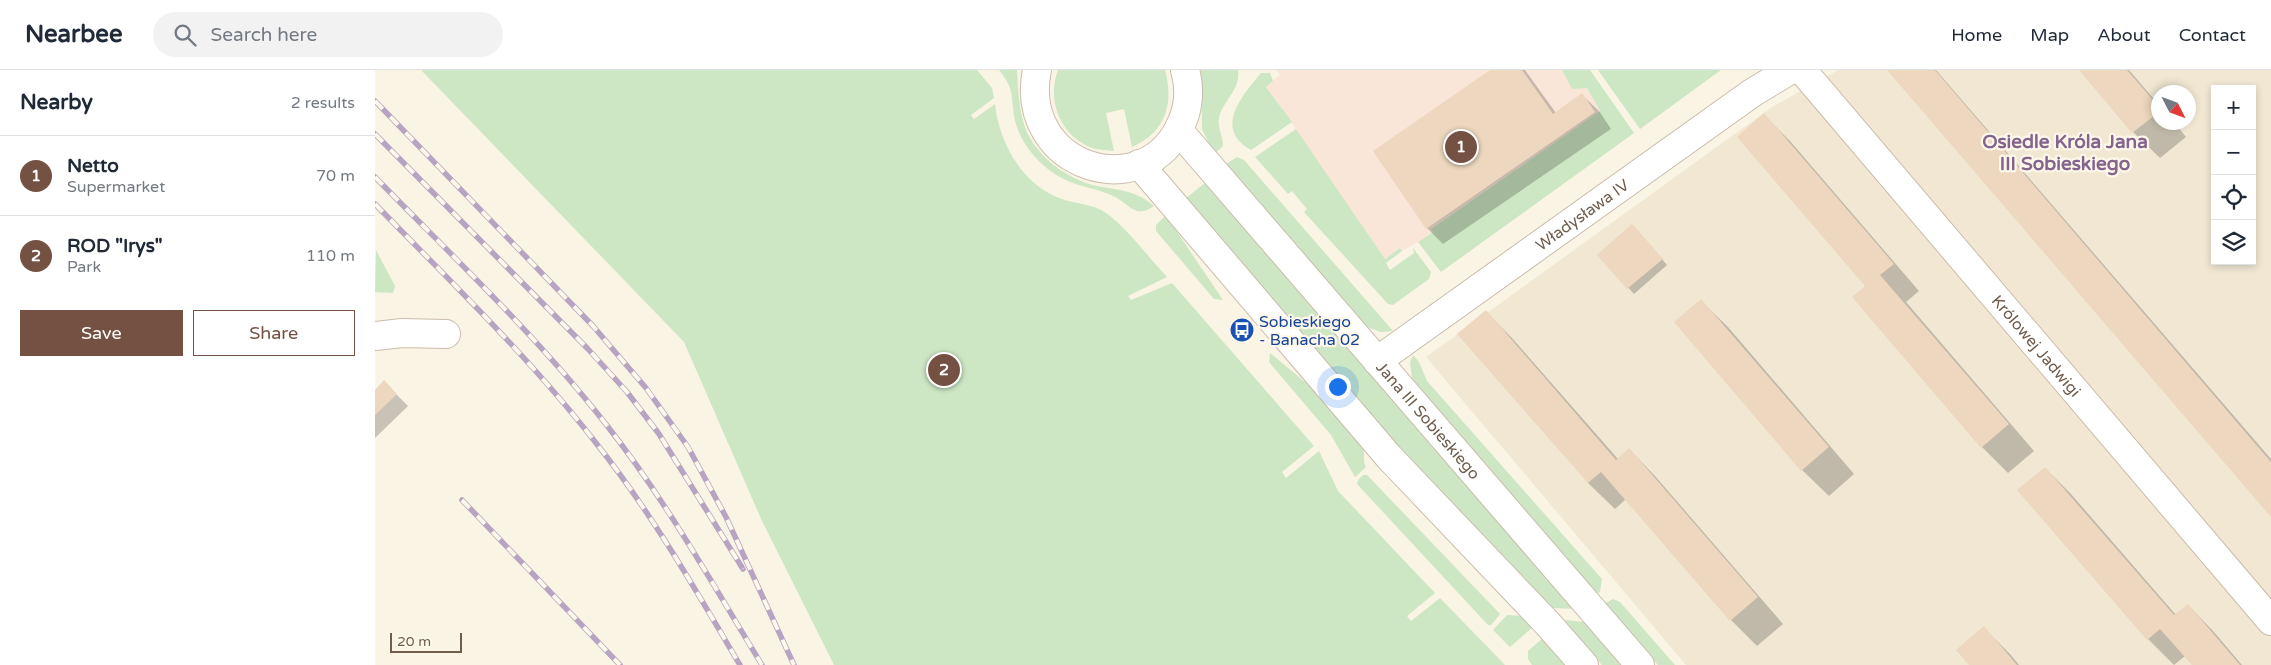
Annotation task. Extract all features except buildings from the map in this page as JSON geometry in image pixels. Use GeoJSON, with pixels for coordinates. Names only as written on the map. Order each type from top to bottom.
{"type":"FeatureCollection","features":[{"type":"Feature","properties":{"kind":"street"},"geometry":{"type":"LineString","coordinates":[[1037,70],[1034,85],[1037,115],[1051,141],[1061,151],[1079,162],[1099,168],[1119,169],[1139,164],[1155,156],[1168,145],[1179,131],[1186,114],[1189,95],[1185,70]]}},
{"type":"Feature","properties":{"kind":"street","name":"Władysława IV"},"geometry":{"type":"LineString","coordinates":[[1377,361],[1752,93],[1790,70]]}},
{"type":"Feature","properties":{"kind":"street","name":"Królowej Jadwigi"},"geometry":{"type":"LineString","coordinates":[[1802,70],[2271,621]]}},
{"type":"Feature","properties":{"kind":"street","name":"Jana III Sobieskiego"},"geometry":{"type":"LineString","coordinates":[[1179,131],[1640,665]]}},
{"type":"Feature","properties":{"kind":"street"},"geometry":{"type":"LineString","coordinates":[[1139,164],[1389,457],[1548,624],[1584,665]]}},
{"type":"Feature","properties":{"kind":"street"},"geometry":{"type":"LineString","coordinates":[[375,336],[447,334]]}},
{"type":"Feature","properties":{"kind":"shaded area"},"geometry":{"type":"Polygon","coordinates":[[[1276,70],[1562,70],[1572,89],[1587,88],[1600,111],[1431,228],[1433,232],[1402,251],[1400,248],[1385,259],[1266,86],[1280,75],[1276,70]]]}},
{"type":"Feature","properties":{"kind":"shaded area"},"geometry":{"type":"Polygon","coordinates":[[[1838,70],[2271,70],[2271,665],[1686,665],[1426,357],[1772,107],[1838,70]]]}},
{"type":"Feature","properties":{"kind":"green space"},"geometry":{"type":"Polygon","coordinates":[[[421,70],[977,70],[992,88],[994,98],[971,115],[974,119],[995,104],[997,119],[1008,148],[1025,174],[1048,193],[1106,213],[1130,235],[1167,277],[1128,296],[1131,300],[1172,283],[1314,446],[1282,472],[1286,478],[1319,451],[1338,491],[1435,593],[1407,616],[1411,621],[1440,598],[1505,665],[834,665],[762,521],[684,342],[421,70]]]}},
{"type":"Feature","properties":{"kind":"green space"},"geometry":{"type":"Polygon","coordinates":[[[999,70],[1017,70],[1018,92],[1025,127],[1036,148],[1054,165],[1086,183],[1134,194],[1154,206],[1147,210],[1137,211],[1111,195],[1076,184],[1056,175],[1040,162],[1022,138],[1015,120],[1008,83],[999,70]]]}},
{"type":"Feature","properties":{"kind":"green space"},"geometry":{"type":"Polygon","coordinates":[[[1058,70],[1165,70],[1168,94],[1165,116],[1153,133],[1144,141],[1132,147],[1124,109],[1106,113],[1114,151],[1095,149],[1083,144],[1065,127],[1055,106],[1055,82],[1058,70]]]}},
{"type":"Feature","properties":{"kind":"green space"},"geometry":{"type":"Polygon","coordinates":[[[1201,70],[1238,70],[1237,83],[1219,118],[1223,146],[1214,154],[1202,129],[1201,70]]]}},
{"type":"Feature","properties":{"kind":"green space"},"geometry":{"type":"Polygon","coordinates":[[[1562,70],[1590,70],[1634,133],[1441,272],[1418,242],[1433,232],[1431,229],[1600,111],[1587,88],[1572,89],[1562,70]]]}},
{"type":"Feature","properties":{"kind":"green space"},"geometry":{"type":"Polygon","coordinates":[[[1598,70],[1721,70],[1640,129],[1598,70]]]}},
{"type":"Feature","properties":{"kind":"green space"},"geometry":{"type":"Polygon","coordinates":[[[1261,73],[1270,73],[1273,81],[1266,87],[1292,122],[1251,150],[1240,142],[1234,132],[1232,122],[1239,102],[1261,73]]]}},
{"type":"Feature","properties":{"kind":"green space"},"geometry":{"type":"Polygon","coordinates":[[[1296,129],[1385,259],[1400,248],[1402,251],[1386,263],[1390,270],[1414,253],[1413,248],[1431,272],[1429,279],[1393,305],[1388,304],[1304,212],[1307,209],[1292,191],[1288,194],[1255,157],[1296,129]]]}},
{"type":"Feature","properties":{"kind":"green space"},"geometry":{"type":"Polygon","coordinates":[[[1237,157],[1244,160],[1393,331],[1380,332],[1365,326],[1225,165],[1237,157]]]}},
{"type":"Feature","properties":{"kind":"green space"},"geometry":{"type":"Polygon","coordinates":[[[1206,182],[1574,609],[1552,608],[1407,456],[1185,199],[1206,182]]]}},
{"type":"Feature","properties":{"kind":"green space"},"geometry":{"type":"Polygon","coordinates":[[[1165,216],[1223,300],[1214,299],[1156,231],[1156,225],[1165,216]]]}},
{"type":"Feature","properties":{"kind":"green space"},"geometry":{"type":"Polygon","coordinates":[[[376,250],[395,286],[393,293],[375,292],[376,250]]]}},
{"type":"Feature","properties":{"kind":"green space"},"geometry":{"type":"Polygon","coordinates":[[[1270,353],[1317,392],[1362,445],[1366,467],[1355,477],[1331,435],[1269,362],[1270,353]]]}},
{"type":"Feature","properties":{"kind":"green space"},"geometry":{"type":"Polygon","coordinates":[[[1413,355],[1419,362],[1427,381],[1602,579],[1600,592],[1596,594],[1453,430],[1412,378],[1410,362],[1413,355]]]}},
{"type":"Feature","properties":{"kind":"green space"},"geometry":{"type":"Polygon","coordinates":[[[1363,475],[1367,475],[1500,614],[1491,625],[1488,625],[1357,484],[1363,475]]]}},
{"type":"Feature","properties":{"kind":"green space"},"geometry":{"type":"Polygon","coordinates":[[[1613,599],[1620,602],[1675,665],[1658,665],[1604,604],[1613,599]]]}},
{"type":"Feature","properties":{"kind":"green space"},"geometry":{"type":"Polygon","coordinates":[[[1507,615],[1523,616],[1533,627],[1510,647],[1493,630],[1507,615]]]}},
{"type":"Feature","properties":{"kind":"green space"},"geometry":{"type":"Polygon","coordinates":[[[1565,620],[1585,622],[1622,665],[1602,665],[1565,620]]]}},
{"type":"Feature","properties":{"kind":"green space"},"geometry":{"type":"Polygon","coordinates":[[[1543,638],[1567,665],[1532,665],[1528,659],[1528,651],[1543,638]]]}},
{"type":"Feature","properties":{"kind":"railway"},"geometry":{"type":"LineString","coordinates":[[375,101],[593,326],[646,388],[688,447],[726,517],[794,665]]}},
{"type":"Feature","properties":{"kind":"railway"},"geometry":{"type":"LineString","coordinates":[[375,134],[588,349],[627,392],[659,434],[743,569]]}},
{"type":"Feature","properties":{"kind":"railway"},"geometry":{"type":"LineString","coordinates":[[375,177],[523,328],[579,390],[627,452],[668,511],[762,665]]}},
{"type":"Feature","properties":{"kind":"railway"},"geometry":{"type":"LineString","coordinates":[[375,204],[517,350],[596,443],[654,524],[740,665]]}},
{"type":"Feature","properties":{"kind":"railway"},"geometry":{"type":"LineString","coordinates":[[462,500],[620,665]]}},
{"type":"Feature","properties":{"kind":"place","name":"Netto"},"geometry":{"type":"Point","coordinates":[1461,147]}},
{"type":"Feature","properties":{"kind":"place","name":"Sobieskiego - Banacha 02"},"geometry":{"type":"Point","coordinates":[1242,330]}},
{"type":"Feature","properties":{"kind":"place","name":"ROD \"Irys\""},"geometry":{"type":"Point","coordinates":[944,370]}},
{"type":"Feature","properties":{"kind":"district","name":"Osiedle Króla Jana III Sobieskiego"},"geometry":{"type":"Point","coordinates":[2065,152]}}]}
